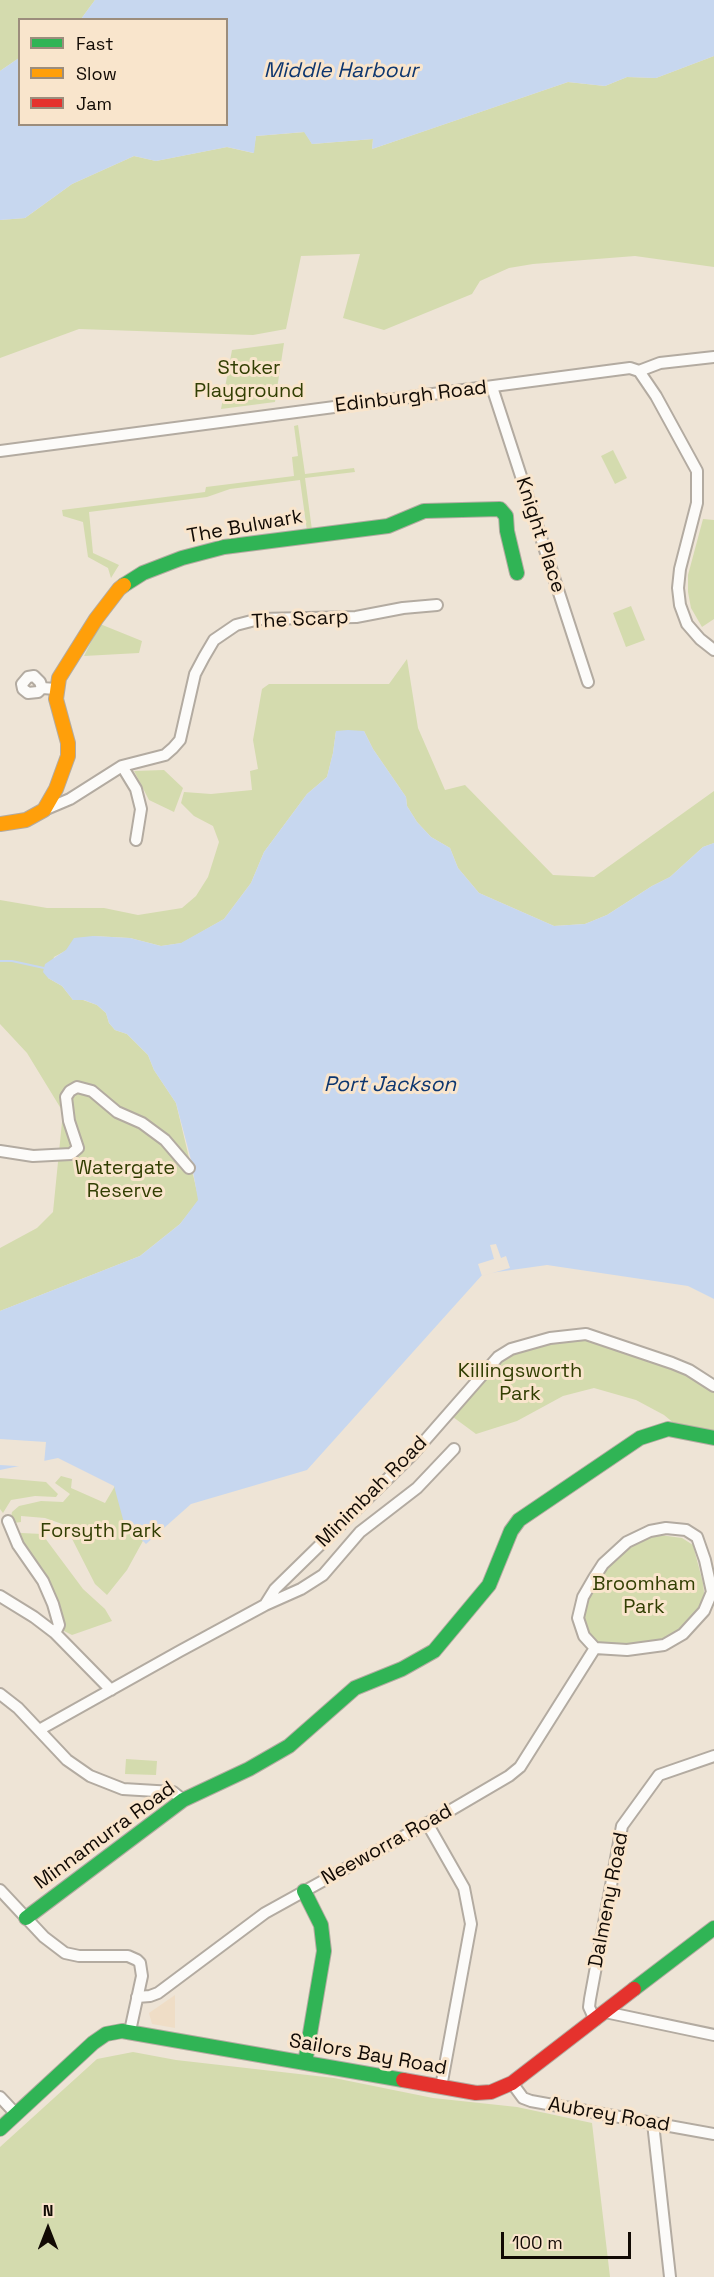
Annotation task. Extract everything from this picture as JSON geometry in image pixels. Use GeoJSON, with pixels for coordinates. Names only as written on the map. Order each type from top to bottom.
{"type":"FeatureCollection","features":[{"type":"Feature","properties":{"kind":"street","name":"Edinburgh Road"},"geometry":{"type":"LineString","coordinates":[[0,451],[630,368],[639,371],[660,363],[714,357]]}},
{"type":"Feature","properties":{"kind":"street"},"geometry":{"type":"LineString","coordinates":[[639,371],[656,396],[697,471],[697,503],[680,569],[679,597],[687,624],[714,650]]}},
{"type":"Feature","properties":{"kind":"street","name":"Knight Place"},"geometry":{"type":"LineString","coordinates":[[492,387],[588,682]]}},
{"type":"Feature","properties":{"kind":"street","name":"The Bulwark"},"geometry":{"type":"LineString","coordinates":[[44,810],[56,789],[68,756],[68,743],[56,699],[49,689],[59,678],[96,619],[119,589],[143,573],[182,558],[224,547],[388,526],[424,511],[500,509],[506,516],[507,531],[517,573]]}},
{"type":"Feature","properties":{"kind":"street","name":"The Scarp"},"geometry":{"type":"LineString","coordinates":[[44,810],[88,788],[122,766],[165,755],[173,748],[180,740],[195,674],[214,640],[236,625],[259,619],[356,617],[403,608],[437,605]]}},
{"type":"Feature","properties":{"kind":"street"},"geometry":{"type":"LineString","coordinates":[[122,766],[136,789],[141,809],[136,840]]}},
{"type":"Feature","properties":{"kind":"street"},"geometry":{"type":"LineString","coordinates":[[0,824],[26,819],[44,810]]}},
{"type":"Feature","properties":{"kind":"street"},"geometry":{"type":"LineString","coordinates":[[0,1151],[33,1156],[71,1154],[78,1148],[69,1121],[66,1097],[77,1087],[92,1091],[117,1112],[142,1123],[165,1140],[189,1168]]}},
{"type":"Feature","properties":{"kind":"street","name":"Minimbah Road"},"geometry":{"type":"LineString","coordinates":[[39,1730],[265,1605],[275,1588],[413,1454],[498,1357],[511,1349],[550,1338],[586,1334],[672,1363],[714,1386]]}},
{"type":"Feature","properties":{"kind":"street","name":"Minnamurra Road"},"geometry":{"type":"LineString","coordinates":[[26,1918],[183,1800],[249,1769],[289,1746],[354,1688],[402,1669],[434,1651],[489,1585],[511,1531],[519,1520],[611,1455],[640,1438],[668,1429],[714,1438]]}},
{"type":"Feature","properties":{"kind":"street"},"geometry":{"type":"LineString","coordinates":[[265,1605],[301,1589],[323,1575],[360,1532],[417,1488],[454,1449]]}},
{"type":"Feature","properties":{"kind":"street"},"geometry":{"type":"LineString","coordinates":[[8,1521],[18,1545],[43,1581],[53,1604],[59,1625],[55,1633]]}},
{"type":"Feature","properties":{"kind":"street"},"geometry":{"type":"LineString","coordinates":[[677,1528],[693,1532],[701,1546],[712,1592],[704,1611],[693,1625],[675,1639],[656,1647],[627,1650],[595,1648],[588,1643],[580,1630],[579,1611],[583,1597],[603,1564],[627,1542],[650,1531],[677,1528]]}},
{"type":"Feature","properties":{"kind":"street"},"geometry":{"type":"LineString","coordinates":[[0,1596],[55,1633],[111,1690]]}},
{"type":"Feature","properties":{"kind":"street","name":"Neeworra Road"},"geometry":{"type":"LineString","coordinates":[[137,1997],[144,1998],[158,1993],[256,1919],[509,1776],[520,1767],[595,1648]]}},
{"type":"Feature","properties":{"kind":"street"},"geometry":{"type":"LineString","coordinates":[[0,1694],[67,1760],[90,1776],[123,1789],[173,1792],[183,1800]]}},
{"type":"Feature","properties":{"kind":"street","name":"Dalmeny Road"},"geometry":{"type":"LineString","coordinates":[[600,2016],[589,2007],[622,1826],[659,1775],[714,1756]]}},
{"type":"Feature","properties":{"kind":"street"},"geometry":{"type":"LineString","coordinates":[[427,1823],[464,1888],[471,1924],[441,2087]]}},
{"type":"Feature","properties":{"kind":"street"},"geometry":{"type":"LineString","coordinates":[[0,1890],[52,1945],[65,1953],[79,1956],[128,1956],[137,1960],[142,1976],[130,2031]]}},
{"type":"Feature","properties":{"kind":"street"},"geometry":{"type":"LineString","coordinates":[[304,1891],[321,1925],[324,1951],[304,2063]]}},
{"type":"Feature","properties":{"kind":"street","name":"Sailors Bay Road"},"geometry":{"type":"LineString","coordinates":[[0,2129],[97,2039],[110,2033],[130,2031],[441,2087],[484,2093],[498,2090],[512,2083],[714,1928]]}},
{"type":"Feature","properties":{"kind":"street"},"geometry":{"type":"LineString","coordinates":[[600,2016],[714,2035]]}},
{"type":"Feature","properties":{"kind":"street","name":"Aubrey Road"},"geometry":{"type":"LineString","coordinates":[[512,2083],[523,2098],[531,2101],[714,2134]]}},
{"type":"Feature","properties":{"kind":"street"},"geometry":{"type":"LineString","coordinates":[[0,2097],[16,2114]]}},
{"type":"Feature","properties":{"kind":"street"},"geometry":{"type":"LineString","coordinates":[[653,2123],[670,2277]]}},
{"type":"Feature","properties":{"kind":"shaded area"},"geometry":{"type":"Polygon","coordinates":[[[175,1995],[175,2028],[152,2024],[149,2013],[175,1995]]]}},
{"type":"Feature","properties":{"kind":"green space"},"geometry":{"type":"Polygon","coordinates":[[[0,0],[95,0],[82,18],[18,18],[18,59],[0,71],[0,0]]]}},
{"type":"Feature","properties":{"kind":"green space"},"geometry":{"type":"Polygon","coordinates":[[[714,56],[714,267],[635,256],[509,268],[480,281],[472,294],[384,330],[343,318],[360,254],[301,256],[286,329],[253,335],[79,329],[0,358],[0,220],[25,218],[72,184],[134,156],[156,161],[227,147],[253,153],[256,136],[305,132],[312,144],[373,139],[372,149],[568,82],[605,86],[627,77],[656,78],[714,56]]]}},
{"type":"Feature","properties":{"kind":"green space","name":"Stoker Playground"},"geometry":{"type":"Polygon","coordinates":[[[284,343],[275,402],[221,409],[232,350],[284,343]]]}},
{"type":"Feature","properties":{"kind":"green space"},"geometry":{"type":"Polygon","coordinates":[[[298,425],[305,474],[354,468],[355,472],[305,478],[312,530],[307,531],[300,480],[230,489],[207,497],[89,512],[93,553],[119,565],[111,578],[108,568],[88,557],[83,522],[63,516],[62,510],[205,492],[206,487],[294,476],[292,457],[298,456],[294,426],[298,425]]]}},
{"type":"Feature","properties":{"kind":"green space"},"geometry":{"type":"Polygon","coordinates":[[[613,450],[627,478],[615,484],[601,456],[613,450]]]}},
{"type":"Feature","properties":{"kind":"green space"},"geometry":{"type":"Polygon","coordinates":[[[703,519],[714,520],[714,619],[702,627],[691,608],[688,575],[703,519]]]}},
{"type":"Feature","properties":{"kind":"green space"},"geometry":{"type":"Polygon","coordinates":[[[631,606],[645,640],[626,647],[613,613],[631,606]]]}},
{"type":"Feature","properties":{"kind":"green space"},"geometry":{"type":"Polygon","coordinates":[[[100,624],[142,641],[139,653],[84,656],[100,624]]]}},
{"type":"Feature","properties":{"kind":"green space","name":"Watergate Reserve"},"geometry":{"type":"Polygon","coordinates":[[[407,659],[418,728],[445,790],[465,785],[553,875],[594,877],[714,791],[714,843],[703,847],[670,877],[607,915],[585,924],[554,926],[479,893],[458,868],[450,848],[431,837],[417,822],[407,806],[406,797],[373,749],[364,731],[336,731],[327,777],[307,794],[264,852],[251,883],[224,919],[182,943],[161,946],[130,938],[93,936],[54,957],[48,978],[62,986],[73,1000],[83,1000],[97,1005],[106,1013],[109,1023],[115,1030],[127,1034],[148,1055],[154,1070],[176,1103],[199,1200],[180,1224],[140,1256],[0,1311],[0,1248],[37,1228],[53,1212],[63,1112],[27,1053],[0,1024],[0,900],[47,908],[104,908],[138,915],[182,908],[196,896],[208,877],[219,842],[213,826],[194,816],[181,803],[184,792],[211,794],[252,790],[250,771],[258,769],[253,740],[262,689],[269,684],[389,684],[407,659]]]}},
{"type":"Feature","properties":{"kind":"green space"},"geometry":{"type":"Polygon","coordinates":[[[164,770],[183,788],[174,812],[149,800],[134,771],[164,770]]]}},
{"type":"Feature","properties":{"kind":"green space","name":"Killingsworth Park"},"geometry":{"type":"Polygon","coordinates":[[[586,1334],[672,1363],[714,1386],[714,1438],[681,1429],[664,1415],[636,1400],[594,1388],[563,1396],[517,1421],[476,1434],[453,1417],[467,1391],[498,1357],[586,1334]]]}},
{"type":"Feature","properties":{"kind":"green space","name":"Forsyth Park"},"geometry":{"type":"Polygon","coordinates":[[[61,1476],[72,1479],[71,1488],[105,1503],[115,1486],[144,1539],[127,1570],[107,1595],[95,1584],[65,1525],[45,1518],[21,1516],[21,1522],[14,1523],[11,1517],[12,1512],[19,1506],[41,1501],[63,1502],[70,1494],[55,1483],[61,1476]]]}},
{"type":"Feature","properties":{"kind":"green space"},"geometry":{"type":"Polygon","coordinates":[[[0,1478],[46,1482],[58,1494],[56,1497],[35,1496],[11,1500],[3,1513],[0,1509],[0,1478]]]}},
{"type":"Feature","properties":{"kind":"green space"},"geometry":{"type":"Polygon","coordinates":[[[21,1533],[42,1534],[83,1589],[105,1609],[112,1621],[72,1635],[64,1631],[61,1609],[43,1569],[18,1537],[21,1533]]]}},
{"type":"Feature","properties":{"kind":"green space","name":"Broomham Park"},"geometry":{"type":"Polygon","coordinates":[[[660,1535],[682,1538],[693,1545],[703,1583],[705,1601],[693,1620],[658,1647],[597,1644],[585,1631],[581,1612],[591,1582],[637,1540],[660,1535]]]}},
{"type":"Feature","properties":{"kind":"green space"},"geometry":{"type":"Polygon","coordinates":[[[126,1759],[157,1761],[156,1775],[125,1774],[126,1759]]]}},
{"type":"Feature","properties":{"kind":"green space"},"geometry":{"type":"Polygon","coordinates":[[[133,2052],[176,2060],[334,2078],[433,2098],[517,2107],[592,2123],[610,2277],[0,2277],[0,2147],[97,2059],[133,2052]]]}},
{"type":"Feature","properties":{"kind":"water","name":"Middle Harbour"},"geometry":{"type":"Polygon","coordinates":[[[95,0],[714,0],[714,56],[656,78],[627,77],[605,86],[568,82],[372,149],[373,139],[312,144],[304,132],[256,136],[254,153],[227,147],[156,161],[134,156],[72,184],[25,218],[0,220],[0,71],[18,59],[18,126],[228,126],[228,18],[82,18],[95,0]]]}},
{"type":"Feature","properties":{"kind":"water","name":"Port Jackson"},"geometry":{"type":"Polygon","coordinates":[[[336,731],[364,731],[373,749],[406,797],[407,806],[417,822],[431,837],[450,848],[458,868],[479,893],[554,926],[585,924],[607,915],[670,877],[703,847],[714,843],[714,1299],[688,1286],[547,1265],[483,1274],[307,1470],[191,1504],[146,1544],[124,1523],[114,1486],[58,1458],[0,1470],[0,1311],[140,1256],[180,1224],[198,1200],[191,1160],[176,1103],[154,1070],[148,1055],[127,1034],[115,1030],[109,1023],[106,1013],[97,1005],[84,1000],[73,1000],[62,986],[48,978],[43,972],[45,964],[66,950],[74,938],[93,936],[130,938],[161,946],[181,943],[224,919],[251,883],[264,852],[307,794],[327,777],[336,731]]]}},
{"type":"Feature","properties":{"kind":"pier"},"geometry":{"type":"Polygon","coordinates":[[[496,1244],[501,1258],[506,1256],[510,1268],[482,1276],[478,1264],[494,1259],[490,1245],[496,1244]]]}},
{"type":"Feature","properties":{"kind":"pier"},"geometry":{"type":"Polygon","coordinates":[[[0,1439],[46,1442],[44,1464],[32,1467],[0,1465],[0,1439]]]}},
{"type":"Feature","properties":{"kind":"waterway"},"geometry":{"type":"LineString","coordinates":[[0,961],[12,961],[44,968]]}},
{"type":"Feature","properties":{"kind":"traffic: fast"},"geometry":{"type":"LineString","coordinates":[[124,585],[143,573],[182,558],[224,547],[388,526],[424,511],[500,509],[506,516],[507,531],[517,573]]}},
{"type":"Feature","properties":{"kind":"traffic: fast"},"geometry":{"type":"LineString","coordinates":[[26,1918],[183,1800],[249,1769],[289,1746],[355,1688],[402,1669],[434,1651],[489,1585],[511,1531],[519,1520],[640,1438],[668,1429],[714,1438]]}},
{"type":"Feature","properties":{"kind":"traffic: fast"},"geometry":{"type":"LineString","coordinates":[[304,1891],[321,1925],[324,1951],[305,2063]]}},
{"type":"Feature","properties":{"kind":"traffic: fast"},"geometry":{"type":"LineString","coordinates":[[634,1989],[714,1928]]}},
{"type":"Feature","properties":{"kind":"traffic: fast"},"geometry":{"type":"LineString","coordinates":[[0,2129],[93,2043],[106,2034],[122,2031],[403,2080]]}},
{"type":"Feature","properties":{"kind":"traffic: slow"},"geometry":{"type":"LineString","coordinates":[[0,824],[26,820],[44,810],[56,789],[68,756],[68,743],[56,699],[59,678],[96,619],[124,585]]}},
{"type":"Feature","properties":{"kind":"traffic: jam"},"geometry":{"type":"LineString","coordinates":[[403,2080],[476,2093],[491,2092],[512,2083],[634,1989]]}}]}
